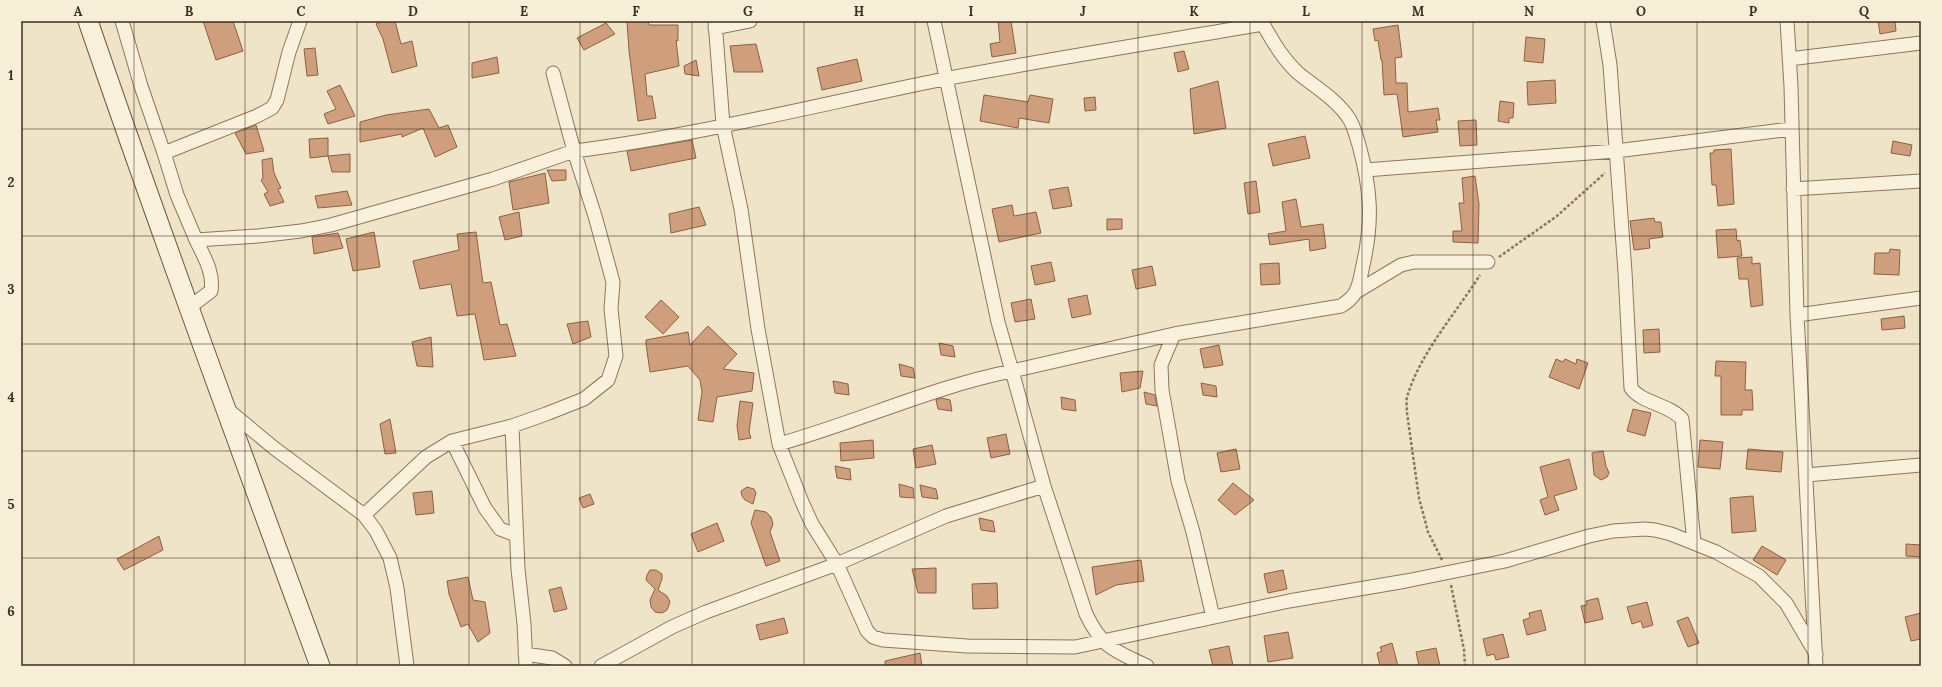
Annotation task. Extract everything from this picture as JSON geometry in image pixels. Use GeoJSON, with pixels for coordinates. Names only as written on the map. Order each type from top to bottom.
{"type":"FeatureCollection","features":[{"type":"Feature","properties":{"kind":"main road"},"geometry":{"type":"LineString","coordinates":[[88,21],[162,236],[190,307],[320,666]]}},
{"type":"Feature","properties":{"kind":"street"},"geometry":{"type":"LineString","coordinates":[[122,21],[141,86],[177,195],[211,273],[211,291],[190,307]]}},
{"type":"Feature","properties":{"kind":"street"},"geometry":{"type":"LineString","coordinates":[[164,153],[257,116],[272,108],[276,100],[289,52],[300,21]]}},
{"type":"Feature","properties":{"kind":"street"},"geometry":{"type":"LineString","coordinates":[[750,21],[715,24],[723,125],[741,209],[758,329],[779,444],[810,518],[837,564],[867,631],[873,637],[883,640],[967,646],[1074,647],[1289,601],[1448,574],[1505,561],[1589,536],[1613,532],[1655,530],[1716,552],[1759,576],[1786,603],[1816,660]]}},
{"type":"Feature","properties":{"kind":"street"},"geometry":{"type":"LineString","coordinates":[[934,21],[945,79],[998,322],[1044,486],[1086,614],[1094,630],[1112,649],[1147,666]]}},
{"type":"Feature","properties":{"kind":"street"},"geometry":{"type":"LineString","coordinates":[[1604,21],[1610,65],[1617,157],[1631,388],[1635,394],[1674,412],[1682,419],[1694,543]]}},
{"type":"Feature","properties":{"kind":"street"},"geometry":{"type":"LineString","coordinates":[[1787,21],[1797,315],[1816,660]]}},
{"type":"Feature","properties":{"kind":"street"},"geometry":{"type":"LineString","coordinates":[[196,240],[258,236],[301,231],[331,225],[493,179],[574,151],[628,144],[945,79],[1263,22],[1275,47],[1298,72],[1341,108],[1349,118],[1366,170],[1369,190],[1368,242],[1356,292]]}},
{"type":"Feature","properties":{"kind":"street"},"geometry":{"type":"LineString","coordinates":[[1789,60],[1921,42]]}},
{"type":"Feature","properties":{"kind":"street"},"geometry":{"type":"LineString","coordinates":[[364,515],[426,456],[452,441],[512,426],[584,399],[608,380],[615,363],[611,309],[612,282],[610,270],[574,151],[553,73]]}},
{"type":"Feature","properties":{"kind":"street"},"geometry":{"type":"LineString","coordinates":[[1366,170],[1617,157],[1791,129]]}},
{"type":"Feature","properties":{"kind":"street"},"geometry":{"type":"LineString","coordinates":[[1793,189],[1921,181]]}},
{"type":"Feature","properties":{"kind":"street"},"geometry":{"type":"LineString","coordinates":[[779,444],[828,430],[974,379],[1174,334],[1341,306],[1350,300],[1356,292],[1401,264],[1414,262],[1488,262]]}},
{"type":"Feature","properties":{"kind":"street"},"geometry":{"type":"LineString","coordinates":[[1797,315],[1921,298]]}},
{"type":"Feature","properties":{"kind":"street"},"geometry":{"type":"LineString","coordinates":[[1174,334],[1161,365],[1162,390],[1178,482],[1193,532],[1213,617]]}},
{"type":"Feature","properties":{"kind":"street"},"geometry":{"type":"LineString","coordinates":[[226,409],[274,448],[364,515],[376,531],[390,558],[397,588],[408,666]]}},
{"type":"Feature","properties":{"kind":"street"},"geometry":{"type":"LineString","coordinates":[[512,426],[516,535],[526,660],[552,658],[565,666]]}},
{"type":"Feature","properties":{"kind":"street"},"geometry":{"type":"LineString","coordinates":[[452,441],[485,508],[500,529],[516,535]]}},
{"type":"Feature","properties":{"kind":"street"},"geometry":{"type":"LineString","coordinates":[[1806,475],[1921,465]]}},
{"type":"Feature","properties":{"kind":"street"},"geometry":{"type":"LineString","coordinates":[[601,666],[672,627],[763,590],[837,564],[946,516],[1044,486]]}},
{"type":"Feature","properties":{"kind":"path"},"geometry":{"type":"LineString","coordinates":[[1465,666],[1464,650],[1448,574],[1428,532],[1419,498],[1407,413],[1407,398],[1417,372],[1438,337],[1488,262],[1557,216],[1617,157]]}},
{"type":"Feature","properties":{"kind":"building"},"geometry":{"type":"Polygon","coordinates":[[[203,21],[233,21],[243,51],[216,60],[203,21]]]}},
{"type":"Feature","properties":{"kind":"building"},"geometry":{"type":"Polygon","coordinates":[[[384,21],[395,21],[401,44],[412,41],[417,66],[392,73],[383,39],[376,24],[384,21]]]}},
{"type":"Feature","properties":{"kind":"building"},"geometry":{"type":"Polygon","coordinates":[[[627,21],[648,21],[649,25],[678,25],[678,41],[676,40],[679,66],[645,74],[647,96],[652,96],[656,118],[638,121],[629,51],[627,21]]]}},
{"type":"Feature","properties":{"kind":"building"},"geometry":{"type":"Polygon","coordinates":[[[998,21],[1011,21],[1016,53],[992,57],[990,44],[1000,42],[998,21]]]}},
{"type":"Feature","properties":{"kind":"building"},"geometry":{"type":"Polygon","coordinates":[[[1878,21],[1895,21],[1896,31],[1880,34],[1878,21]]]}},
{"type":"Feature","properties":{"kind":"building"},"geometry":{"type":"Polygon","coordinates":[[[606,23],[615,34],[584,50],[577,38],[606,23]]]}},
{"type":"Feature","properties":{"kind":"building"},"geometry":{"type":"Polygon","coordinates":[[[1398,25],[1402,57],[1395,58],[1396,83],[1407,83],[1408,112],[1438,108],[1440,120],[1436,120],[1438,132],[1403,137],[1397,94],[1384,95],[1382,60],[1378,40],[1375,41],[1373,29],[1398,25]]]}},
{"type":"Feature","properties":{"kind":"building"},"geometry":{"type":"Polygon","coordinates":[[[1526,37],[1545,39],[1543,63],[1524,61],[1526,37]]]}},
{"type":"Feature","properties":{"kind":"building"},"geometry":{"type":"Polygon","coordinates":[[[756,44],[763,72],[734,72],[730,46],[756,44]]]}},
{"type":"Feature","properties":{"kind":"building"},"geometry":{"type":"Polygon","coordinates":[[[315,48],[318,75],[307,76],[304,49],[315,48]]]}},
{"type":"Feature","properties":{"kind":"building"},"geometry":{"type":"Polygon","coordinates":[[[1184,51],[1189,69],[1178,72],[1174,53],[1184,51]]]}},
{"type":"Feature","properties":{"kind":"building"},"geometry":{"type":"Polygon","coordinates":[[[497,57],[499,73],[472,78],[472,63],[497,57]]]}},
{"type":"Feature","properties":{"kind":"building"},"geometry":{"type":"Polygon","coordinates":[[[857,59],[862,81],[822,90],[817,68],[857,59]]]}},
{"type":"Feature","properties":{"kind":"building"},"geometry":{"type":"Polygon","coordinates":[[[696,60],[699,76],[685,74],[684,66],[696,60]]]}},
{"type":"Feature","properties":{"kind":"building"},"geometry":{"type":"Polygon","coordinates":[[[1555,80],[1556,103],[1528,105],[1527,82],[1555,80]]]}},
{"type":"Feature","properties":{"kind":"building"},"geometry":{"type":"Polygon","coordinates":[[[1218,81],[1226,128],[1194,134],[1190,89],[1218,81]]]}},
{"type":"Feature","properties":{"kind":"building"},"geometry":{"type":"Polygon","coordinates":[[[340,85],[355,116],[328,124],[324,114],[336,109],[327,91],[340,85]]]}},
{"type":"Feature","properties":{"kind":"building"},"geometry":{"type":"Polygon","coordinates":[[[984,95],[1028,102],[1030,95],[1053,99],[1049,123],[1019,118],[1018,128],[980,121],[984,95]]]}},
{"type":"Feature","properties":{"kind":"building"},"geometry":{"type":"Polygon","coordinates":[[[1095,97],[1096,110],[1085,111],[1084,98],[1095,97]]]}},
{"type":"Feature","properties":{"kind":"building"},"geometry":{"type":"Polygon","coordinates":[[[1500,101],[1514,103],[1513,118],[1509,118],[1509,123],[1498,121],[1500,101]]]}},
{"type":"Feature","properties":{"kind":"building"},"geometry":{"type":"Polygon","coordinates":[[[429,109],[439,128],[448,125],[457,147],[435,157],[423,128],[402,137],[402,134],[360,142],[360,122],[386,115],[429,109]]]}},
{"type":"Feature","properties":{"kind":"building"},"geometry":{"type":"Polygon","coordinates":[[[1476,120],[1477,145],[1460,146],[1458,121],[1476,120]]]}},
{"type":"Feature","properties":{"kind":"building"},"geometry":{"type":"Polygon","coordinates":[[[256,125],[264,151],[246,154],[235,133],[256,125]]]}},
{"type":"Feature","properties":{"kind":"building"},"geometry":{"type":"Polygon","coordinates":[[[1305,136],[1310,158],[1273,166],[1268,144],[1305,136]]]}},
{"type":"Feature","properties":{"kind":"building"},"geometry":{"type":"Polygon","coordinates":[[[328,138],[328,156],[310,158],[309,139],[328,138]]]}},
{"type":"Feature","properties":{"kind":"building"},"geometry":{"type":"Polygon","coordinates":[[[692,140],[696,158],[631,171],[627,151],[692,140]]]}},
{"type":"Feature","properties":{"kind":"building"},"geometry":{"type":"Polygon","coordinates":[[[1893,141],[1912,145],[1910,156],[1891,153],[1893,141]]]}},
{"type":"Feature","properties":{"kind":"building"},"geometry":{"type":"Polygon","coordinates":[[[1731,149],[1734,204],[1718,206],[1716,185],[1712,185],[1710,153],[1713,153],[1714,150],[1731,149]]]}},
{"type":"Feature","properties":{"kind":"building"},"geometry":{"type":"Polygon","coordinates":[[[350,154],[350,172],[332,172],[328,156],[350,154]]]}},
{"type":"Feature","properties":{"kind":"building"},"geometry":{"type":"Polygon","coordinates":[[[272,158],[274,173],[281,188],[278,189],[284,202],[270,206],[264,194],[268,192],[261,180],[263,178],[262,160],[272,158]]]}},
{"type":"Feature","properties":{"kind":"building"},"geometry":{"type":"Polygon","coordinates":[[[547,170],[566,170],[566,180],[552,181],[547,170]]]}},
{"type":"Feature","properties":{"kind":"building"},"geometry":{"type":"Polygon","coordinates":[[[545,173],[549,203],[513,210],[509,182],[545,173]]]}},
{"type":"Feature","properties":{"kind":"building"},"geometry":{"type":"Polygon","coordinates":[[[1475,176],[1479,204],[1478,243],[1453,242],[1453,231],[1462,231],[1459,203],[1464,203],[1462,178],[1475,176]]]}},
{"type":"Feature","properties":{"kind":"building"},"geometry":{"type":"Polygon","coordinates":[[[1256,181],[1260,212],[1248,214],[1244,183],[1256,181]]]}},
{"type":"Feature","properties":{"kind":"building"},"geometry":{"type":"Polygon","coordinates":[[[1068,187],[1072,206],[1053,209],[1049,190],[1068,187]]]}},
{"type":"Feature","properties":{"kind":"building"},"geometry":{"type":"Polygon","coordinates":[[[347,191],[352,205],[318,208],[315,196],[347,191]]]}},
{"type":"Feature","properties":{"kind":"building"},"geometry":{"type":"Polygon","coordinates":[[[1296,199],[1301,227],[1323,224],[1326,248],[1310,251],[1309,239],[1270,245],[1268,234],[1286,231],[1282,202],[1296,199]]]}},
{"type":"Feature","properties":{"kind":"building"},"geometry":{"type":"Polygon","coordinates":[[[1012,205],[1014,216],[1036,212],[1041,233],[999,242],[992,209],[1012,205]]]}},
{"type":"Feature","properties":{"kind":"building"},"geometry":{"type":"Polygon","coordinates":[[[699,207],[706,225],[671,233],[669,214],[699,207]]]}},
{"type":"Feature","properties":{"kind":"building"},"geometry":{"type":"Polygon","coordinates":[[[519,212],[522,236],[505,240],[499,217],[519,212]]]}},
{"type":"Feature","properties":{"kind":"building"},"geometry":{"type":"Polygon","coordinates":[[[1654,218],[1655,222],[1661,222],[1663,237],[1649,239],[1650,248],[1634,250],[1630,221],[1654,218]]]}},
{"type":"Feature","properties":{"kind":"building"},"geometry":{"type":"Polygon","coordinates":[[[1107,219],[1122,219],[1122,229],[1107,230],[1107,219]]]}},
{"type":"Feature","properties":{"kind":"building"},"geometry":{"type":"Polygon","coordinates":[[[1736,229],[1737,241],[1740,240],[1742,256],[1718,258],[1716,230],[1736,229]]]}},
{"type":"Feature","properties":{"kind":"building"},"geometry":{"type":"Polygon","coordinates":[[[374,232],[380,267],[353,271],[346,239],[374,232]]]}},
{"type":"Feature","properties":{"kind":"building"},"geometry":{"type":"Polygon","coordinates":[[[476,232],[483,283],[491,282],[500,325],[507,324],[516,356],[484,360],[475,314],[457,316],[451,284],[420,289],[413,261],[459,250],[457,234],[476,232]]]}},
{"type":"Feature","properties":{"kind":"building"},"geometry":{"type":"Polygon","coordinates":[[[338,233],[343,248],[314,254],[312,237],[338,233]]]}},
{"type":"Feature","properties":{"kind":"building"},"geometry":{"type":"Polygon","coordinates":[[[1890,249],[1900,250],[1899,275],[1874,274],[1875,253],[1889,253],[1890,249]]]}},
{"type":"Feature","properties":{"kind":"building"},"geometry":{"type":"Polygon","coordinates":[[[1752,257],[1752,264],[1760,263],[1763,305],[1751,307],[1748,279],[1739,279],[1737,258],[1752,257]]]}},
{"type":"Feature","properties":{"kind":"building"},"geometry":{"type":"Polygon","coordinates":[[[1051,262],[1055,281],[1035,285],[1031,266],[1051,262]]]}},
{"type":"Feature","properties":{"kind":"building"},"geometry":{"type":"Polygon","coordinates":[[[1279,263],[1280,284],[1261,285],[1260,264],[1279,263]]]}},
{"type":"Feature","properties":{"kind":"building"},"geometry":{"type":"Polygon","coordinates":[[[1152,266],[1156,285],[1136,289],[1132,270],[1152,266]]]}},
{"type":"Feature","properties":{"kind":"building"},"geometry":{"type":"Polygon","coordinates":[[[1087,295],[1091,314],[1072,318],[1068,299],[1087,295]]]}},
{"type":"Feature","properties":{"kind":"building"},"geometry":{"type":"Polygon","coordinates":[[[1031,299],[1035,319],[1015,322],[1011,303],[1031,299]]]}},
{"type":"Feature","properties":{"kind":"building"},"geometry":{"type":"Polygon","coordinates":[[[661,300],[679,317],[663,334],[645,317],[661,300]]]}},
{"type":"Feature","properties":{"kind":"building"},"geometry":{"type":"Polygon","coordinates":[[[1904,316],[1905,328],[1882,330],[1881,319],[1904,316]]]}},
{"type":"Feature","properties":{"kind":"building"},"geometry":{"type":"Polygon","coordinates":[[[588,321],[591,337],[573,344],[567,324],[588,321]]]}},
{"type":"Feature","properties":{"kind":"building"},"geometry":{"type":"Polygon","coordinates":[[[708,326],[737,354],[723,369],[754,373],[752,391],[717,397],[713,422],[698,420],[702,392],[700,380],[688,366],[650,372],[646,344],[646,340],[688,332],[690,345],[708,326]]]}},
{"type":"Feature","properties":{"kind":"building"},"geometry":{"type":"Polygon","coordinates":[[[1659,329],[1660,352],[1644,353],[1643,330],[1659,329]]]}},
{"type":"Feature","properties":{"kind":"building"},"geometry":{"type":"Polygon","coordinates":[[[431,337],[433,367],[417,366],[412,342],[431,337]]]}},
{"type":"Feature","properties":{"kind":"building"},"geometry":{"type":"Polygon","coordinates":[[[939,343],[953,346],[955,357],[941,355],[939,343]]]}},
{"type":"Feature","properties":{"kind":"building"},"geometry":{"type":"Polygon","coordinates":[[[1219,345],[1223,365],[1204,368],[1200,349],[1219,345]]]}},
{"type":"Feature","properties":{"kind":"building"},"geometry":{"type":"Polygon","coordinates":[[[1556,359],[1563,362],[1565,359],[1576,364],[1577,359],[1588,363],[1579,389],[1549,377],[1556,359]]]}},
{"type":"Feature","properties":{"kind":"building"},"geometry":{"type":"Polygon","coordinates":[[[1716,361],[1746,362],[1745,390],[1752,390],[1753,410],[1742,410],[1742,415],[1721,415],[1721,376],[1715,376],[1716,361]]]}},
{"type":"Feature","properties":{"kind":"building"},"geometry":{"type":"Polygon","coordinates":[[[899,364],[913,368],[915,378],[901,376],[899,364]]]}},
{"type":"Feature","properties":{"kind":"building"},"geometry":{"type":"Polygon","coordinates":[[[1143,371],[1140,388],[1122,392],[1120,373],[1143,371]]]}},
{"type":"Feature","properties":{"kind":"building"},"geometry":{"type":"Polygon","coordinates":[[[833,381],[848,384],[849,395],[835,393],[833,381]]]}},
{"type":"Feature","properties":{"kind":"building"},"geometry":{"type":"Polygon","coordinates":[[[1201,383],[1216,386],[1217,397],[1203,395],[1201,383]]]}},
{"type":"Feature","properties":{"kind":"building"},"geometry":{"type":"Polygon","coordinates":[[[1144,392],[1155,395],[1157,406],[1146,404],[1144,392]]]}},
{"type":"Feature","properties":{"kind":"building"},"geometry":{"type":"Polygon","coordinates":[[[1061,397],[1075,400],[1076,411],[1062,409],[1061,397]]]}},
{"type":"Feature","properties":{"kind":"building"},"geometry":{"type":"Polygon","coordinates":[[[941,398],[950,400],[952,411],[938,409],[936,400],[941,398]]]}},
{"type":"Feature","properties":{"kind":"building"},"geometry":{"type":"Polygon","coordinates":[[[740,401],[753,403],[749,432],[751,438],[739,440],[737,426],[740,401]]]}},
{"type":"Feature","properties":{"kind":"building"},"geometry":{"type":"Polygon","coordinates":[[[1633,409],[1651,413],[1645,436],[1627,431],[1633,409]]]}},
{"type":"Feature","properties":{"kind":"building"},"geometry":{"type":"Polygon","coordinates":[[[390,419],[396,453],[385,454],[380,424],[390,419]]]}},
{"type":"Feature","properties":{"kind":"building"},"geometry":{"type":"Polygon","coordinates":[[[1006,434],[1010,454],[991,458],[987,438],[1006,434]]]}},
{"type":"Feature","properties":{"kind":"building"},"geometry":{"type":"Polygon","coordinates":[[[873,440],[874,458],[841,461],[840,443],[873,440]]]}},
{"type":"Feature","properties":{"kind":"building"},"geometry":{"type":"Polygon","coordinates":[[[1700,440],[1723,442],[1720,469],[1698,467],[1700,440]]]}},
{"type":"Feature","properties":{"kind":"building"},"geometry":{"type":"Polygon","coordinates":[[[932,445],[936,464],[916,468],[913,449],[932,445]]]}},
{"type":"Feature","properties":{"kind":"building"},"geometry":{"type":"Polygon","coordinates":[[[1236,449],[1240,469],[1221,472],[1217,453],[1236,449]]]}},
{"type":"Feature","properties":{"kind":"building"},"geometry":{"type":"Polygon","coordinates":[[[1748,449],[1783,452],[1781,472],[1746,469],[1748,449]]]}},
{"type":"Feature","properties":{"kind":"building"},"geometry":{"type":"Polygon","coordinates":[[[1603,451],[1609,473],[1607,477],[1601,480],[1594,475],[1592,453],[1603,451]]]}},
{"type":"Feature","properties":{"kind":"building"},"geometry":{"type":"Polygon","coordinates":[[[1569,459],[1577,489],[1554,496],[1559,510],[1545,515],[1540,500],[1548,497],[1540,467],[1569,459]]]}},
{"type":"Feature","properties":{"kind":"building"},"geometry":{"type":"Polygon","coordinates":[[[835,466],[850,469],[851,480],[837,478],[835,466]]]}},
{"type":"Feature","properties":{"kind":"building"},"geometry":{"type":"Polygon","coordinates":[[[1233,483],[1254,500],[1235,515],[1218,500],[1233,483]]]}},
{"type":"Feature","properties":{"kind":"building"},"geometry":{"type":"Polygon","coordinates":[[[899,484],[913,488],[914,498],[900,497],[899,484]]]}},
{"type":"Feature","properties":{"kind":"building"},"geometry":{"type":"Polygon","coordinates":[[[920,485],[936,489],[938,499],[922,497],[920,485]]]}},
{"type":"Feature","properties":{"kind":"building"},"geometry":{"type":"Polygon","coordinates":[[[747,487],[754,489],[756,493],[753,504],[745,500],[742,496],[741,491],[747,487]]]}},
{"type":"Feature","properties":{"kind":"building"},"geometry":{"type":"Polygon","coordinates":[[[432,491],[434,513],[416,515],[413,493],[432,491]]]}},
{"type":"Feature","properties":{"kind":"building"},"geometry":{"type":"Polygon","coordinates":[[[590,494],[594,504],[583,508],[579,498],[590,494]]]}},
{"type":"Feature","properties":{"kind":"building"},"geometry":{"type":"Polygon","coordinates":[[[1753,496],[1756,531],[1732,533],[1730,498],[1753,496]]]}},
{"type":"Feature","properties":{"kind":"building"},"geometry":{"type":"Polygon","coordinates":[[[755,510],[766,512],[771,517],[773,524],[770,532],[780,561],[766,566],[751,523],[755,510]]]}},
{"type":"Feature","properties":{"kind":"building"},"geometry":{"type":"Polygon","coordinates":[[[979,518],[993,521],[995,532],[981,530],[979,518]]]}},
{"type":"Feature","properties":{"kind":"building"},"geometry":{"type":"Polygon","coordinates":[[[717,523],[724,541],[698,552],[691,534],[717,523]]]}},
{"type":"Feature","properties":{"kind":"building"},"geometry":{"type":"Polygon","coordinates":[[[159,536],[163,550],[124,570],[117,559],[159,536]]]}},
{"type":"Feature","properties":{"kind":"building"},"geometry":{"type":"Polygon","coordinates":[[[1906,544],[1921,545],[1921,557],[1906,556],[1906,544]]]}},
{"type":"Feature","properties":{"kind":"building"},"geometry":{"type":"Polygon","coordinates":[[[1762,546],[1786,560],[1777,575],[1753,560],[1762,546]]]}},
{"type":"Feature","properties":{"kind":"building"},"geometry":{"type":"Polygon","coordinates":[[[1141,560],[1144,581],[1116,585],[1096,595],[1092,567],[1141,560]]]}},
{"type":"Feature","properties":{"kind":"building"},"geometry":{"type":"Polygon","coordinates":[[[936,568],[936,593],[918,593],[912,569],[936,568]]]}},
{"type":"Feature","properties":{"kind":"building"},"geometry":{"type":"Polygon","coordinates":[[[650,570],[656,570],[662,574],[662,579],[658,590],[667,596],[670,602],[667,610],[662,613],[655,612],[651,607],[650,600],[655,589],[646,580],[650,570]]]}},
{"type":"Feature","properties":{"kind":"building"},"geometry":{"type":"Polygon","coordinates":[[[1283,570],[1287,589],[1268,593],[1264,574],[1283,570]]]}},
{"type":"Feature","properties":{"kind":"building"},"geometry":{"type":"Polygon","coordinates":[[[468,577],[473,600],[485,602],[490,633],[478,642],[468,624],[461,627],[449,594],[447,581],[468,577]]]}},
{"type":"Feature","properties":{"kind":"building"},"geometry":{"type":"Polygon","coordinates":[[[997,583],[998,608],[973,609],[972,584],[997,583]]]}},
{"type":"Feature","properties":{"kind":"building"},"geometry":{"type":"Polygon","coordinates":[[[561,587],[567,609],[554,612],[549,590],[561,587]]]}},
{"type":"Feature","properties":{"kind":"building"},"geometry":{"type":"Polygon","coordinates":[[[1598,598],[1603,619],[1585,623],[1581,606],[1587,605],[1586,601],[1598,598]]]}},
{"type":"Feature","properties":{"kind":"building"},"geometry":{"type":"Polygon","coordinates":[[[1647,602],[1653,625],[1643,628],[1641,621],[1632,624],[1627,607],[1647,602]]]}},
{"type":"Feature","properties":{"kind":"building"},"geometry":{"type":"Polygon","coordinates":[[[1541,610],[1546,630],[1527,635],[1523,620],[1530,618],[1529,613],[1541,610]]]}},
{"type":"Feature","properties":{"kind":"building"},"geometry":{"type":"Polygon","coordinates":[[[1921,613],[1921,639],[1911,641],[1905,617],[1921,613]]]}},
{"type":"Feature","properties":{"kind":"building"},"geometry":{"type":"Polygon","coordinates":[[[1688,617],[1699,643],[1688,647],[1677,621],[1688,617]]]}},
{"type":"Feature","properties":{"kind":"building"},"geometry":{"type":"Polygon","coordinates":[[[784,618],[788,633],[760,640],[756,625],[784,618]]]}},
{"type":"Feature","properties":{"kind":"building"},"geometry":{"type":"Polygon","coordinates":[[[1288,632],[1293,658],[1268,662],[1264,636],[1288,632]]]}},
{"type":"Feature","properties":{"kind":"building"},"geometry":{"type":"Polygon","coordinates":[[[1503,634],[1509,657],[1496,660],[1494,654],[1487,656],[1483,639],[1503,634]]]}},
{"type":"Feature","properties":{"kind":"building"},"geometry":{"type":"Polygon","coordinates":[[[1392,643],[1398,666],[1380,666],[1377,653],[1382,651],[1380,647],[1392,643]]]}},
{"type":"Feature","properties":{"kind":"building"},"geometry":{"type":"Polygon","coordinates":[[[1229,646],[1233,666],[1213,666],[1209,650],[1229,646]]]}},
{"type":"Feature","properties":{"kind":"building"},"geometry":{"type":"Polygon","coordinates":[[[1436,648],[1440,666],[1419,666],[1416,652],[1436,648]]]}},
{"type":"Feature","properties":{"kind":"building"},"geometry":{"type":"Polygon","coordinates":[[[920,653],[922,666],[885,666],[885,661],[920,653]]]}}]}
